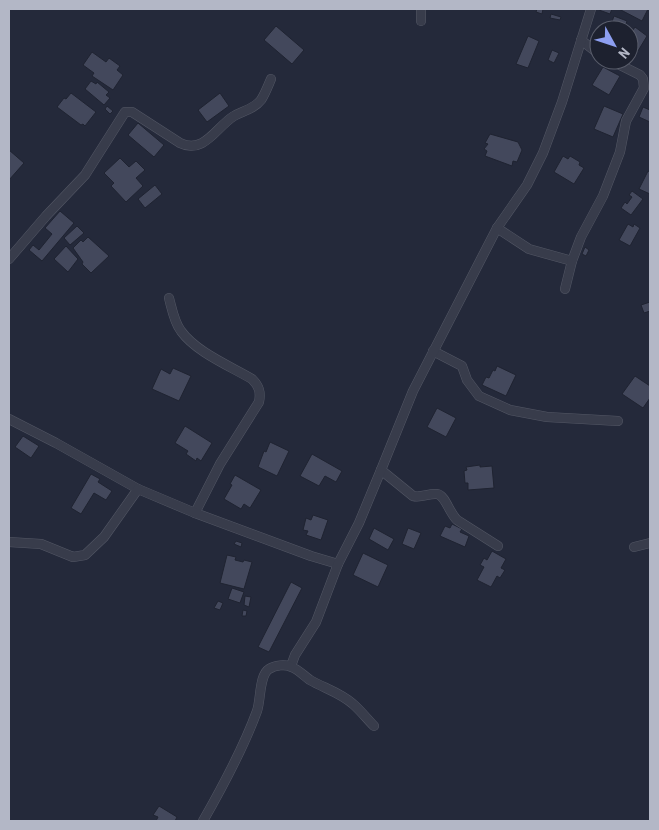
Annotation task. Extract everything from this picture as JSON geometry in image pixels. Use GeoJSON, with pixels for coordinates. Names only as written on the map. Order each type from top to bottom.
{"type":"FeatureCollection","features":[{"type":"Feature","properties":{"kind":"street"},"geometry":{"type":"LineString","coordinates":[[420,9],[421,21]]}},
{"type":"Feature","properties":{"kind":"street"},"geometry":{"type":"LineString","coordinates":[[291,666],[298,650],[316,622],[338,564],[359,523],[413,391],[497,228],[527,185],[543,153],[562,102],[591,9]]}},
{"type":"Feature","properties":{"kind":"street"},"geometry":{"type":"LineString","coordinates":[[581,40],[589,46]]}},
{"type":"Feature","properties":{"kind":"street"},"geometry":{"type":"LineString","coordinates":[[565,288],[581,237],[603,196],[620,152],[626,121],[644,88],[645,83],[640,76],[629,70]]}},
{"type":"Feature","properties":{"kind":"street"},"geometry":{"type":"LineString","coordinates":[[9,259],[85,175],[125,112],[132,112],[180,143],[193,147],[215,134],[236,115],[261,100],[271,79]]}},
{"type":"Feature","properties":{"kind":"street"},"geometry":{"type":"LineString","coordinates":[[497,228],[529,249],[572,261]]}},
{"type":"Feature","properties":{"kind":"street"},"geometry":{"type":"LineString","coordinates":[[169,298],[175,320],[181,331],[206,352],[252,379],[258,385],[260,395],[259,402],[220,464],[195,514]]}},
{"type":"Feature","properties":{"kind":"street"},"geometry":{"type":"LineString","coordinates":[[433,351],[462,366],[467,380],[479,396],[510,410],[547,417],[618,421]]}},
{"type":"Feature","properties":{"kind":"street"},"geometry":{"type":"LineString","coordinates":[[9,419],[138,489],[195,514],[310,556],[338,564]]}},
{"type":"Feature","properties":{"kind":"street"},"geometry":{"type":"LineString","coordinates":[[381,470],[413,496],[419,498],[436,494],[441,495],[445,499],[451,514],[457,520],[498,546]]}},
{"type":"Feature","properties":{"kind":"street"},"geometry":{"type":"LineString","coordinates":[[9,542],[36,543],[73,557],[85,555],[104,537],[138,489]]}},
{"type":"Feature","properties":{"kind":"street"},"geometry":{"type":"LineString","coordinates":[[634,547],[650,543]]}},
{"type":"Feature","properties":{"kind":"street"},"geometry":{"type":"LineString","coordinates":[[204,821],[252,723],[258,709],[262,678],[270,668],[291,666],[311,680],[344,697],[374,726]]}},
{"type":"Feature","properties":{"kind":"building"},"geometry":{"type":"Polygon","coordinates":[[[537,9],[543,9],[542,14],[536,12],[537,9]]]}},
{"type":"Feature","properties":{"kind":"building"},"geometry":{"type":"Polygon","coordinates":[[[600,9],[612,9],[610,14],[600,9]]]}},
{"type":"Feature","properties":{"kind":"building"},"geometry":{"type":"Polygon","coordinates":[[[619,9],[648,9],[642,21],[619,9]]]}},
{"type":"Feature","properties":{"kind":"building"},"geometry":{"type":"Polygon","coordinates":[[[551,14],[561,17],[560,20],[550,18],[551,14]]]}},
{"type":"Feature","properties":{"kind":"building"},"geometry":{"type":"Polygon","coordinates":[[[614,16],[624,20],[613,20],[614,16]]]}},
{"type":"Feature","properties":{"kind":"building"},"geometry":{"type":"Polygon","coordinates":[[[276,26],[304,50],[292,64],[264,40],[276,26]]]}},
{"type":"Feature","properties":{"kind":"building"},"geometry":{"type":"Polygon","coordinates":[[[639,30],[647,36],[639,49],[639,30]]]}},
{"type":"Feature","properties":{"kind":"building"},"geometry":{"type":"Polygon","coordinates":[[[528,36],[539,41],[528,68],[516,64],[528,36]]]}},
{"type":"Feature","properties":{"kind":"building"},"geometry":{"type":"Polygon","coordinates":[[[552,50],[559,53],[554,63],[548,60],[552,50]]]}},
{"type":"Feature","properties":{"kind":"building"},"geometry":{"type":"Polygon","coordinates":[[[92,52],[106,62],[109,58],[120,66],[117,70],[123,75],[113,90],[92,76],[94,73],[83,65],[92,52]]]}},
{"type":"Feature","properties":{"kind":"building"},"geometry":{"type":"Polygon","coordinates":[[[601,70],[609,70],[620,76],[609,95],[592,85],[601,70]]]}},
{"type":"Feature","properties":{"kind":"building"},"geometry":{"type":"Polygon","coordinates":[[[91,81],[96,84],[97,82],[109,92],[106,95],[110,98],[104,105],[85,89],[91,81]]]}},
{"type":"Feature","properties":{"kind":"building"},"geometry":{"type":"Polygon","coordinates":[[[71,93],[96,112],[85,126],[57,107],[71,93]]]}},
{"type":"Feature","properties":{"kind":"building"},"geometry":{"type":"Polygon","coordinates":[[[220,93],[229,106],[207,122],[198,110],[220,93]]]}},
{"type":"Feature","properties":{"kind":"building"},"geometry":{"type":"Polygon","coordinates":[[[107,106],[113,111],[110,114],[105,109],[107,106]]]}},
{"type":"Feature","properties":{"kind":"building"},"geometry":{"type":"Polygon","coordinates":[[[604,106],[623,114],[613,137],[594,129],[604,106]]]}},
{"type":"Feature","properties":{"kind":"building"},"geometry":{"type":"Polygon","coordinates":[[[643,107],[650,110],[650,122],[639,117],[643,107]]]}},
{"type":"Feature","properties":{"kind":"building"},"geometry":{"type":"Polygon","coordinates":[[[138,123],[164,145],[154,157],[128,135],[138,123]]]}},
{"type":"Feature","properties":{"kind":"building"},"geometry":{"type":"Polygon","coordinates":[[[490,134],[518,142],[522,150],[517,162],[513,161],[512,166],[485,156],[487,151],[484,149],[488,144],[485,143],[490,134]]]}},
{"type":"Feature","properties":{"kind":"building"},"geometry":{"type":"Polygon","coordinates":[[[9,150],[24,163],[9,180],[9,150]]]}},
{"type":"Feature","properties":{"kind":"building"},"geometry":{"type":"Polygon","coordinates":[[[563,156],[568,159],[570,156],[580,162],[579,165],[584,168],[574,184],[554,172],[563,156]]]}},
{"type":"Feature","properties":{"kind":"building"},"geometry":{"type":"Polygon","coordinates":[[[120,158],[129,167],[136,161],[145,170],[136,178],[143,186],[126,202],[111,186],[114,183],[104,173],[120,158]]]}},
{"type":"Feature","properties":{"kind":"building"},"geometry":{"type":"Polygon","coordinates":[[[648,171],[650,172],[650,194],[639,189],[648,171]]]}},
{"type":"Feature","properties":{"kind":"building"},"geometry":{"type":"Polygon","coordinates":[[[155,185],[162,194],[145,208],[138,199],[155,185]]]}},
{"type":"Feature","properties":{"kind":"building"},"geometry":{"type":"Polygon","coordinates":[[[632,191],[643,199],[631,215],[621,208],[632,197],[629,195],[632,191]]]}},
{"type":"Feature","properties":{"kind":"building"},"geometry":{"type":"Polygon","coordinates":[[[60,211],[74,223],[42,261],[29,250],[33,245],[39,250],[52,234],[45,228],[60,211]]]}},
{"type":"Feature","properties":{"kind":"building"},"geometry":{"type":"Polygon","coordinates":[[[628,224],[633,227],[634,224],[640,228],[630,246],[619,240],[628,224]]]}},
{"type":"Feature","properties":{"kind":"building"},"geometry":{"type":"Polygon","coordinates":[[[77,226],[84,233],[70,245],[64,238],[77,226]]]}},
{"type":"Feature","properties":{"kind":"building"},"geometry":{"type":"Polygon","coordinates":[[[88,237],[109,256],[91,273],[82,264],[83,262],[73,248],[81,240],[83,242],[88,237]]]}},
{"type":"Feature","properties":{"kind":"building"},"geometry":{"type":"Polygon","coordinates":[[[66,246],[78,259],[68,272],[54,259],[66,246]]]}},
{"type":"Feature","properties":{"kind":"building"},"geometry":{"type":"Polygon","coordinates":[[[585,247],[589,250],[586,256],[582,254],[585,247]]]}},
{"type":"Feature","properties":{"kind":"building"},"geometry":{"type":"Polygon","coordinates":[[[650,302],[650,311],[644,313],[641,305],[650,302]]]}},
{"type":"Feature","properties":{"kind":"building"},"geometry":{"type":"Polygon","coordinates":[[[497,366],[516,375],[506,396],[482,385],[486,377],[489,378],[497,366]]]}},
{"type":"Feature","properties":{"kind":"building"},"geometry":{"type":"Polygon","coordinates":[[[173,368],[191,376],[179,401],[152,389],[161,369],[170,374],[173,368]]]}},
{"type":"Feature","properties":{"kind":"building"},"geometry":{"type":"Polygon","coordinates":[[[635,376],[650,386],[650,398],[643,408],[622,394],[635,376]]]}},
{"type":"Feature","properties":{"kind":"building"},"geometry":{"type":"Polygon","coordinates":[[[437,408],[456,418],[446,437],[427,427],[437,408]]]}},
{"type":"Feature","properties":{"kind":"building"},"geometry":{"type":"Polygon","coordinates":[[[185,426],[212,443],[201,461],[197,458],[196,461],[186,454],[188,451],[175,443],[185,426]]]}},
{"type":"Feature","properties":{"kind":"building"},"geometry":{"type":"Polygon","coordinates":[[[23,436],[39,446],[31,458],[15,447],[23,436]]]}},
{"type":"Feature","properties":{"kind":"building"},"geometry":{"type":"Polygon","coordinates":[[[270,442],[289,451],[277,476],[258,467],[264,451],[266,452],[270,442]]]}},
{"type":"Feature","properties":{"kind":"building"},"geometry":{"type":"Polygon","coordinates":[[[312,454],[342,471],[336,482],[325,476],[319,486],[300,476],[312,454]]]}},
{"type":"Feature","properties":{"kind":"building"},"geometry":{"type":"Polygon","coordinates":[[[480,465],[480,467],[492,466],[494,488],[468,490],[464,471],[467,470],[466,467],[480,465]]]}},
{"type":"Feature","properties":{"kind":"building"},"geometry":{"type":"Polygon","coordinates":[[[91,474],[100,479],[98,482],[112,491],[106,500],[94,493],[81,514],[71,508],[91,474]]]}},
{"type":"Feature","properties":{"kind":"building"},"geometry":{"type":"Polygon","coordinates":[[[235,475],[261,490],[250,508],[244,504],[241,509],[224,499],[235,475]]]}},
{"type":"Feature","properties":{"kind":"building"},"geometry":{"type":"Polygon","coordinates":[[[313,515],[328,520],[321,540],[306,535],[308,531],[303,530],[306,518],[311,520],[313,515]]]}},
{"type":"Feature","properties":{"kind":"building"},"geometry":{"type":"Polygon","coordinates":[[[452,524],[462,529],[460,532],[469,536],[465,547],[440,536],[445,526],[450,528],[452,524]]]}},
{"type":"Feature","properties":{"kind":"building"},"geometry":{"type":"Polygon","coordinates":[[[374,528],[394,539],[388,550],[369,539],[374,528]]]}},
{"type":"Feature","properties":{"kind":"building"},"geometry":{"type":"Polygon","coordinates":[[[408,528],[421,533],[414,549],[402,544],[408,528]]]}},
{"type":"Feature","properties":{"kind":"building"},"geometry":{"type":"Polygon","coordinates":[[[236,541],[242,543],[241,547],[234,544],[236,541]]]}},
{"type":"Feature","properties":{"kind":"building"},"geometry":{"type":"Polygon","coordinates":[[[492,551],[506,559],[501,568],[505,570],[500,578],[497,576],[491,587],[477,580],[484,567],[480,565],[484,558],[487,560],[492,551]]]}},
{"type":"Feature","properties":{"kind":"building"},"geometry":{"type":"Polygon","coordinates":[[[363,553],[388,565],[378,587],[353,575],[363,553]]]}},
{"type":"Feature","properties":{"kind":"building"},"geometry":{"type":"Polygon","coordinates":[[[227,555],[236,557],[235,560],[252,562],[244,589],[220,583],[227,555]]]}},
{"type":"Feature","properties":{"kind":"building"},"geometry":{"type":"Polygon","coordinates":[[[291,582],[302,588],[269,652],[258,647],[291,582]]]}},
{"type":"Feature","properties":{"kind":"building"},"geometry":{"type":"Polygon","coordinates":[[[232,588],[244,592],[240,603],[228,599],[232,588]]]}},
{"type":"Feature","properties":{"kind":"building"},"geometry":{"type":"Polygon","coordinates":[[[245,596],[251,597],[249,607],[244,605],[245,596]]]}},
{"type":"Feature","properties":{"kind":"building"},"geometry":{"type":"Polygon","coordinates":[[[218,601],[223,603],[220,610],[214,608],[218,601]]]}},
{"type":"Feature","properties":{"kind":"building"},"geometry":{"type":"Polygon","coordinates":[[[243,610],[247,611],[246,616],[242,616],[243,610]]]}},
{"type":"Feature","properties":{"kind":"building"},"geometry":{"type":"Polygon","coordinates":[[[159,806],[177,817],[175,821],[156,821],[158,817],[153,815],[159,806]]]}}]}
